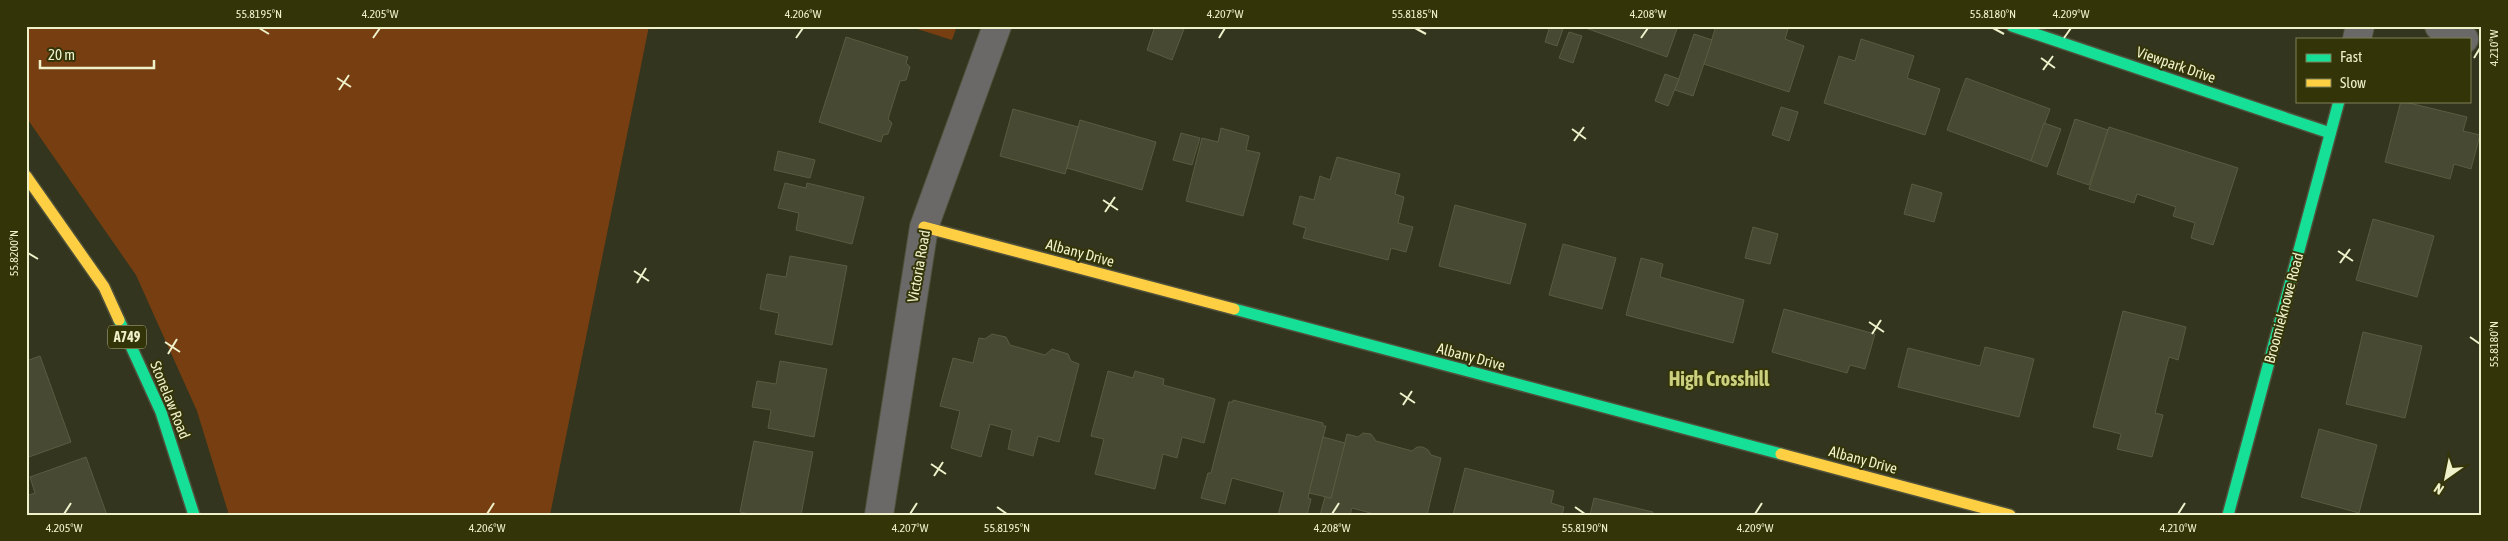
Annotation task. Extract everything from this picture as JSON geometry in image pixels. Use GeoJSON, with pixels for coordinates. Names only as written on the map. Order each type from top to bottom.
{"type":"FeatureCollection","features":[{"type":"Feature","properties":{"kind":"street","name":"Victoria Road"},"geometry":{"type":"LineString","coordinates":[[879,515],[924,228],[997,26]]}},
{"type":"Feature","properties":{"kind":"street","name":"Viewpark Drive"},"geometry":{"type":"LineString","coordinates":[[2012,26],[2330,133]]}},
{"type":"Feature","properties":{"kind":"street"},"geometry":{"type":"LineString","coordinates":[[2439,26],[2462,38]]}},
{"type":"Feature","properties":{"kind":"street"},"geometry":{"type":"LineString","coordinates":[[2470,42],[2482,48]]}},
{"type":"Feature","properties":{"kind":"street","name":"Broomieknowe Road"},"geometry":{"type":"LineString","coordinates":[[2228,515],[2339,102]]}},
{"type":"Feature","properties":{"kind":"street","name":"Stonelaw Road"},"geometry":{"type":"LineString","coordinates":[[26,176],[104,287],[161,412],[194,515]]}},
{"type":"Feature","properties":{"kind":"street","name":"Albany Drive"},"geometry":{"type":"LineString","coordinates":[[924,228],[2010,515]]}},
{"type":"Feature","properties":{"kind":"shaded area"},"geometry":{"type":"Polygon","coordinates":[[[26,26],[649,26],[550,515],[229,515],[197,411],[136,275],[26,117],[26,26]]]}},
{"type":"Feature","properties":{"kind":"shaded area"},"geometry":{"type":"Polygon","coordinates":[[[908,26],[957,26],[952,40],[908,26]]]}},
{"type":"Feature","properties":{"kind":"building"},"geometry":{"type":"Polygon","coordinates":[[[1155,26],[1177,26],[1184,29],[1172,60],[1147,50],[1155,26]]]}},
{"type":"Feature","properties":{"kind":"building"},"geometry":{"type":"Polygon","coordinates":[[[1550,26],[1564,26],[1557,46],[1545,42],[1550,26]]]}},
{"type":"Feature","properties":{"kind":"building"},"geometry":{"type":"Polygon","coordinates":[[[1580,26],[1678,26],[1667,57],[1580,26]]]}},
{"type":"Feature","properties":{"kind":"building"},"geometry":{"type":"Polygon","coordinates":[[[1716,26],[1789,26],[1785,39],[1804,46],[1789,92],[1704,64],[1716,26]]]}},
{"type":"Feature","properties":{"kind":"building"},"geometry":{"type":"Polygon","coordinates":[[[1569,32],[1582,36],[1573,63],[1559,58],[1569,32]]]}},
{"type":"Feature","properties":{"kind":"building"},"geometry":{"type":"Polygon","coordinates":[[[1694,34],[1712,40],[1693,96],[1675,90],[1694,34]]]}},
{"type":"Feature","properties":{"kind":"building"},"geometry":{"type":"Polygon","coordinates":[[[846,37],[908,57],[906,63],[910,67],[906,80],[900,81],[888,119],[892,123],[888,134],[883,135],[881,142],[819,122],[846,37]]]}},
{"type":"Feature","properties":{"kind":"building"},"geometry":{"type":"Polygon","coordinates":[[[1861,39],[1914,56],[1907,78],[1940,89],[1925,135],[1824,103],[1839,56],[1855,61],[1861,39]]]}},
{"type":"Feature","properties":{"kind":"building"},"geometry":{"type":"Polygon","coordinates":[[[1665,74],[1679,79],[1668,106],[1655,101],[1665,74]]]}},
{"type":"Feature","properties":{"kind":"building"},"geometry":{"type":"Polygon","coordinates":[[[1966,78],[2050,109],[2031,161],[1947,130],[1966,78]]]}},
{"type":"Feature","properties":{"kind":"building"},"geometry":{"type":"Polygon","coordinates":[[[2401,102],[2467,117],[2463,131],[2480,135],[2471,169],[2454,164],[2450,179],[2385,162],[2401,102]]]}},
{"type":"Feature","properties":{"kind":"building"},"geometry":{"type":"Polygon","coordinates":[[[1781,107],[1798,112],[1789,141],[1772,135],[1781,107]]]}},
{"type":"Feature","properties":{"kind":"building"},"geometry":{"type":"Polygon","coordinates":[[[1013,109],[1078,127],[1065,174],[1000,156],[1013,109]]]}},
{"type":"Feature","properties":{"kind":"building"},"geometry":{"type":"Polygon","coordinates":[[[2075,119],[2108,130],[2089,185],[2057,174],[2075,119]]]}},
{"type":"Feature","properties":{"kind":"building"},"geometry":{"type":"Polygon","coordinates":[[[1080,120],[1156,142],[1142,190],[1067,168],[1080,120]]]}},
{"type":"Feature","properties":{"kind":"building"},"geometry":{"type":"Polygon","coordinates":[[[2044,123],[2061,129],[2047,167],[2031,161],[2044,123]]]}},
{"type":"Feature","properties":{"kind":"building"},"geometry":{"type":"Polygon","coordinates":[[[2109,127],[2238,168],[2213,245],[2191,238],[2195,223],[2173,216],[2176,207],[2137,194],[2134,203],[2089,189],[2109,127]]]}},
{"type":"Feature","properties":{"kind":"building"},"geometry":{"type":"Polygon","coordinates":[[[1221,128],[1249,136],[1246,150],[1260,153],[1243,216],[1186,201],[1202,138],[1218,142],[1221,128]]]}},
{"type":"Feature","properties":{"kind":"building"},"geometry":{"type":"Polygon","coordinates":[[[1181,133],[1200,138],[1192,165],[1173,160],[1181,133]]]}},
{"type":"Feature","properties":{"kind":"building"},"geometry":{"type":"Polygon","coordinates":[[[778,151],[815,160],[810,178],[774,170],[778,151]]]}},
{"type":"Feature","properties":{"kind":"building"},"geometry":{"type":"Polygon","coordinates":[[[1337,157],[1400,174],[1395,194],[1404,197],[1398,223],[1413,227],[1406,252],[1391,248],[1388,260],[1303,238],[1306,228],[1293,224],[1300,196],[1314,200],[1320,176],[1330,180],[1337,157]]]}},
{"type":"Feature","properties":{"kind":"building"},"geometry":{"type":"Polygon","coordinates":[[[785,183],[806,188],[807,183],[864,197],[852,244],[796,230],[799,213],[778,208],[785,183]]]}},
{"type":"Feature","properties":{"kind":"building"},"geometry":{"type":"Polygon","coordinates":[[[1912,184],[1942,193],[1934,222],[1904,214],[1912,184]]]}},
{"type":"Feature","properties":{"kind":"building"},"geometry":{"type":"Polygon","coordinates":[[[1455,205],[1526,224],[1510,284],[1439,266],[1455,205]]]}},
{"type":"Feature","properties":{"kind":"building"},"geometry":{"type":"Polygon","coordinates":[[[2373,219],[2434,236],[2417,297],[2356,280],[2373,219]]]}},
{"type":"Feature","properties":{"kind":"building"},"geometry":{"type":"Polygon","coordinates":[[[1753,227],[1778,234],[1770,264],[1745,258],[1753,227]]]}},
{"type":"Feature","properties":{"kind":"building"},"geometry":{"type":"Polygon","coordinates":[[[1563,244],[1616,258],[1602,309],[1549,295],[1563,244]]]}},
{"type":"Feature","properties":{"kind":"building"},"geometry":{"type":"Polygon","coordinates":[[[790,256],[847,266],[832,345],[775,334],[779,313],[760,309],[767,274],[786,277],[790,256]]]}},
{"type":"Feature","properties":{"kind":"building"},"geometry":{"type":"Polygon","coordinates":[[[1641,258],[1663,264],[1660,277],[1744,300],[1733,343],[1626,315],[1641,258]]]}},
{"type":"Feature","properties":{"kind":"building"},"geometry":{"type":"Polygon","coordinates":[[[1784,309],[1875,334],[1865,369],[1850,365],[1847,373],[1772,352],[1784,309]]]}},
{"type":"Feature","properties":{"kind":"building"},"geometry":{"type":"Polygon","coordinates":[[[2123,311],[2186,327],[2178,360],[2169,357],[2155,413],[2163,415],[2152,457],[2117,449],[2121,434],[2093,427],[2123,311]]]}},
{"type":"Feature","properties":{"kind":"building"},"geometry":{"type":"Polygon","coordinates":[[[2363,332],[2422,346],[2405,418],[2346,404],[2363,332]]]}},
{"type":"Feature","properties":{"kind":"building"},"geometry":{"type":"Polygon","coordinates":[[[992,334],[1006,337],[1010,345],[1045,355],[1052,349],[1068,354],[1071,361],[1079,364],[1059,442],[1038,436],[1033,456],[1008,449],[1012,430],[990,424],[981,457],[951,448],[960,411],[940,406],[953,358],[973,363],[979,338],[985,339],[992,334]]]}},
{"type":"Feature","properties":{"kind":"building"},"geometry":{"type":"Polygon","coordinates":[[[1985,347],[2034,359],[2019,417],[1898,387],[1908,348],[1980,366],[1985,347]]]}},
{"type":"Feature","properties":{"kind":"building"},"geometry":{"type":"Polygon","coordinates":[[[40,356],[71,442],[26,458],[26,361],[40,356]]]}},
{"type":"Feature","properties":{"kind":"building"},"geometry":{"type":"Polygon","coordinates":[[[780,361],[827,369],[814,437],[768,428],[771,410],[752,407],[757,381],[776,384],[780,361]]]}},
{"type":"Feature","properties":{"kind":"building"},"geometry":{"type":"Polygon","coordinates":[[[1108,371],[1133,378],[1135,371],[1164,379],[1163,385],[1215,399],[1204,443],[1182,437],[1177,458],[1163,454],[1155,489],[1095,474],[1104,439],[1091,436],[1108,371]]]}},
{"type":"Feature","properties":{"kind":"building"},"geometry":{"type":"Polygon","coordinates":[[[1233,400],[1323,423],[1323,426],[1326,426],[1309,493],[1308,498],[1311,499],[1307,515],[1278,515],[1284,492],[1232,478],[1225,504],[1201,498],[1208,473],[1211,473],[1229,402],[1233,402],[1233,400]]]}},
{"type":"Feature","properties":{"kind":"building"},"geometry":{"type":"Polygon","coordinates":[[[2319,429],[2377,445],[2359,513],[2301,497],[2319,429]]]}},
{"type":"Feature","properties":{"kind":"building"},"geometry":{"type":"Polygon","coordinates":[[[1363,433],[1371,434],[1376,441],[1412,451],[1417,447],[1423,447],[1431,455],[1441,458],[1427,515],[1378,515],[1352,508],[1350,515],[1320,515],[1325,497],[1331,498],[1347,434],[1358,437],[1363,433]]]}},
{"type":"Feature","properties":{"kind":"building"},"geometry":{"type":"Polygon","coordinates":[[[1323,437],[1345,443],[1331,498],[1309,493],[1323,437]]]}},
{"type":"Feature","properties":{"kind":"building"},"geometry":{"type":"Polygon","coordinates":[[[754,441],[813,452],[801,515],[755,515],[740,512],[754,441]]]}},
{"type":"Feature","properties":{"kind":"building"},"geometry":{"type":"Polygon","coordinates":[[[86,457],[107,515],[26,515],[26,496],[35,493],[30,477],[86,457]]]}},
{"type":"Feature","properties":{"kind":"building"},"geometry":{"type":"Polygon","coordinates":[[[1465,468],[1554,491],[1551,503],[1564,507],[1562,515],[1453,515],[1465,468]]]}},
{"type":"Feature","properties":{"kind":"building"},"geometry":{"type":"Polygon","coordinates":[[[1594,498],[1653,512],[1652,515],[1590,515],[1594,498]]]}},
{"type":"Feature","properties":{"kind":"traffic: fast"},"geometry":{"type":"LineString","coordinates":[[2012,26],[2330,133]]}},
{"type":"Feature","properties":{"kind":"traffic: fast"},"geometry":{"type":"LineString","coordinates":[[2228,515],[2339,102]]}},
{"type":"Feature","properties":{"kind":"traffic: fast"},"geometry":{"type":"LineString","coordinates":[[1234,309],[1781,454]]}},
{"type":"Feature","properties":{"kind":"traffic: fast"},"geometry":{"type":"LineString","coordinates":[[119,320],[161,412],[194,515]]}},
{"type":"Feature","properties":{"kind":"traffic: slow"},"geometry":{"type":"LineString","coordinates":[[26,176],[104,287],[119,320]]}},
{"type":"Feature","properties":{"kind":"traffic: slow"},"geometry":{"type":"LineString","coordinates":[[924,227],[1234,309]]}},
{"type":"Feature","properties":{"kind":"traffic: slow"},"geometry":{"type":"LineString","coordinates":[[1781,454],[2010,515]]}},
{"type":"Feature","properties":{"kind":"district","name":"High Crosshill"},"geometry":{"type":"Point","coordinates":[1719,379]}}]}
